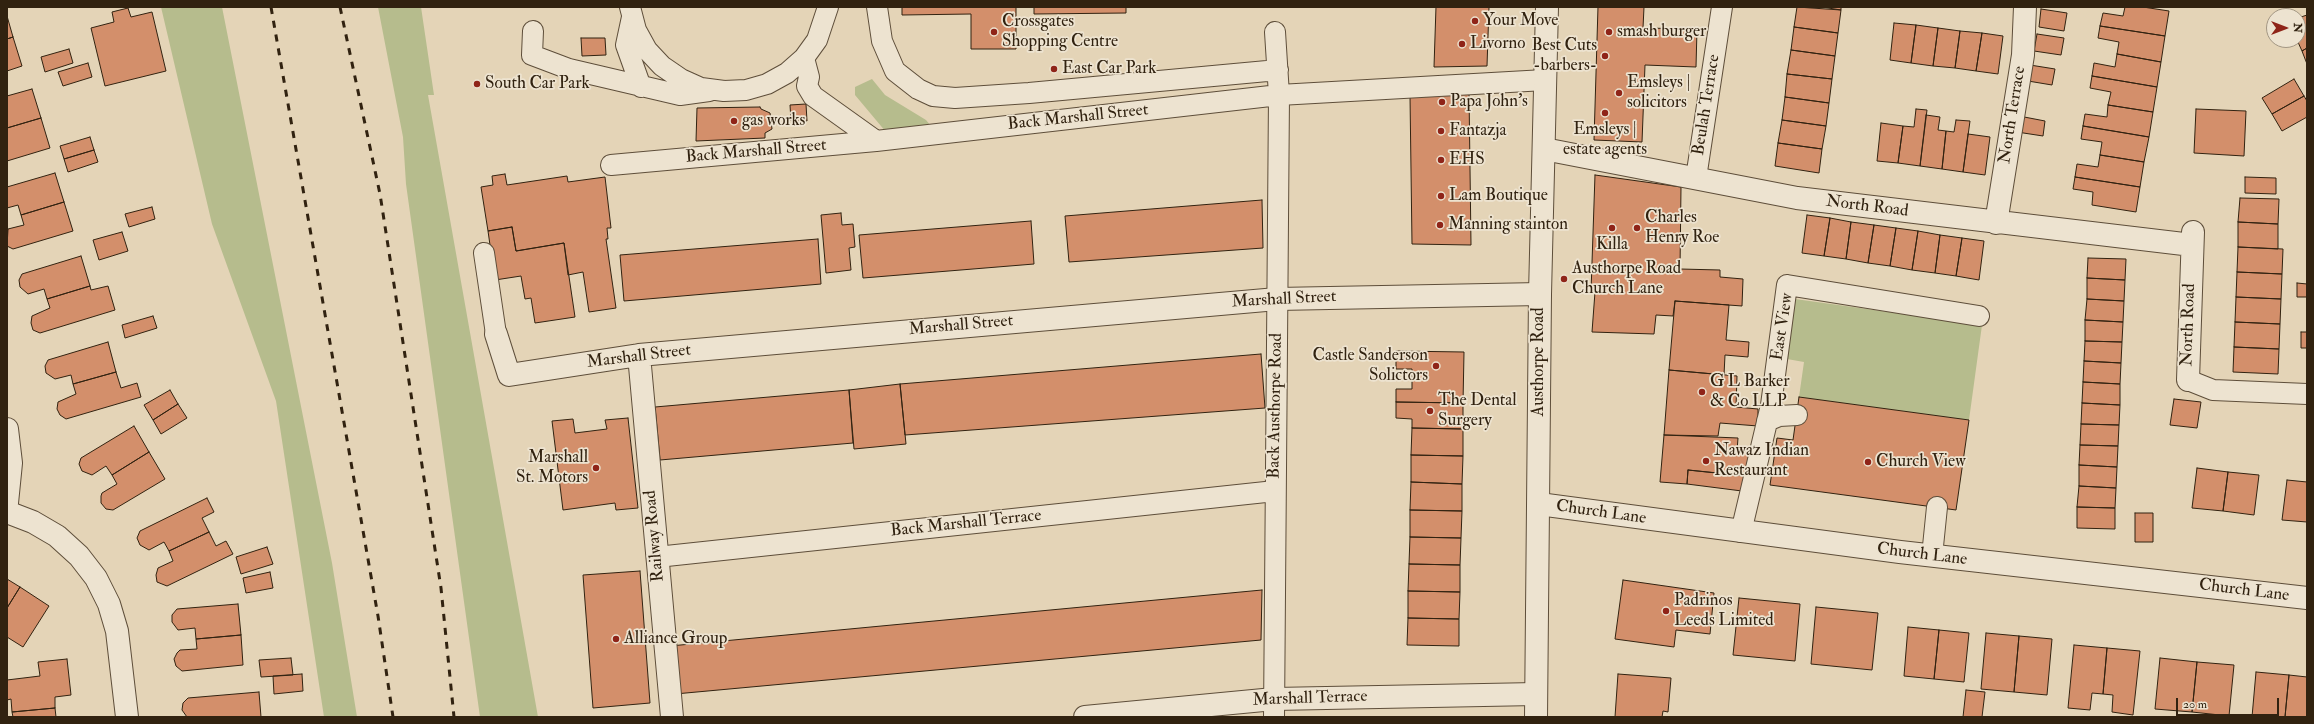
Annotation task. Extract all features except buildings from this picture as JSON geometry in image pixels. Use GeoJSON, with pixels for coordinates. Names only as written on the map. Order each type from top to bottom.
{"type":"FeatureCollection","features":[{"type":"Feature","properties":{"kind":"street","name":"Austhorpe Road"},"geometry":{"type":"LineString","coordinates":[[1536,717],[1540,294],[1547,7]]}},
{"type":"Feature","properties":{"kind":"street","name":"North Terrace"},"geometry":{"type":"LineString","coordinates":[[1996,223],[2023,55],[2025,7]]}},
{"type":"Feature","properties":{"kind":"street","name":"North Road"},"geometry":{"type":"LineString","coordinates":[[1544,149],[1797,198],[1996,223],[2192,238],[2188,380]]}},
{"type":"Feature","properties":{"kind":"street","name":"Marshall Street"},"geometry":{"type":"LineString","coordinates":[[496,334],[510,375],[639,355],[1277,299],[1540,294]]}},
{"type":"Feature","properties":{"kind":"street","name":"Railway Road"},"geometry":{"type":"LineString","coordinates":[[639,355],[672,717]]}},
{"type":"Feature","properties":{"kind":"street"},"geometry":{"type":"LineString","coordinates":[[7,429],[11,463],[7,503]]}},
{"type":"Feature","properties":{"kind":"street","name":"Church Lane"},"geometry":{"type":"LineString","coordinates":[[1539,504],[1741,532],[1932,556],[2307,598]]}},
{"type":"Feature","properties":{"kind":"street"},"geometry":{"type":"LineString","coordinates":[[7,512],[33,522],[57,536],[78,556],[96,578],[109,604],[117,631],[127,717]]}},
{"type":"Feature","properties":{"kind":"street","name":"Marshall Terrace"},"geometry":{"type":"LineString","coordinates":[[1084,717],[1536,694]]}},
{"type":"Feature","properties":{"kind":"lane"},"geometry":{"type":"LineString","coordinates":[[533,31],[532,55],[569,69],[680,95],[713,90],[746,90],[768,84],[787,73],[804,58],[817,40],[828,7]]}},
{"type":"Feature","properties":{"kind":"lane"},"geometry":{"type":"LineString","coordinates":[[877,7],[882,42],[895,71],[918,89],[933,96],[955,98],[1045,92],[1278,70]]}},
{"type":"Feature","properties":{"kind":"lane","name":"Beulah Terrace"},"geometry":{"type":"LineString","coordinates":[[1696,178],[1722,7]]}},
{"type":"Feature","properties":{"kind":"lane"},"geometry":{"type":"LineString","coordinates":[[631,12],[636,30],[647,50],[662,66],[681,79],[713,90]]}},
{"type":"Feature","properties":{"kind":"lane"},"geometry":{"type":"LineString","coordinates":[[631,12],[626,44],[641,87]]}},
{"type":"Feature","properties":{"kind":"lane","name":"Back Austhorpe Road"},"geometry":{"type":"LineString","coordinates":[[1274,708],[1279,95],[1276,32]]}},
{"type":"Feature","properties":{"kind":"lane"},"geometry":{"type":"LineString","coordinates":[[804,58],[809,77],[807,86],[813,96],[876,141]]}},
{"type":"Feature","properties":{"kind":"lane","name":"Back Marshall Street"},"geometry":{"type":"LineString","coordinates":[[611,165],[876,141],[1279,95],[1546,80]]}},
{"type":"Feature","properties":{"kind":"lane","name":"Marshall Street"},"geometry":{"type":"LineString","coordinates":[[484,253],[496,334]]}},
{"type":"Feature","properties":{"kind":"lane","name":"East View"},"geometry":{"type":"LineString","coordinates":[[1741,532],[1772,405],[1787,285],[1979,316]]}},
{"type":"Feature","properties":{"kind":"lane","name":"North Road"},"geometry":{"type":"LineString","coordinates":[[2188,380],[2213,390],[2307,394]]}},
{"type":"Feature","properties":{"kind":"lane"},"geometry":{"type":"LineString","coordinates":[[1768,421],[1780,416],[1797,416]]}},
{"type":"Feature","properties":{"kind":"lane","name":"Back Marshall Terrace"},"geometry":{"type":"LineString","coordinates":[[657,557],[1276,491]]}},
{"type":"Feature","properties":{"kind":"lane"},"geometry":{"type":"LineString","coordinates":[[1932,556],[1937,507]]}},
{"type":"Feature","properties":{"kind":"green space"},"geometry":{"type":"Polygon","coordinates":[[[161,7],[222,7],[332,563],[357,717],[324,717],[276,401],[212,224],[161,7]]]}},
{"type":"Feature","properties":{"kind":"green space"},"geometry":{"type":"Polygon","coordinates":[[[378,7],[421,7],[434,95],[428,95],[538,717],[480,717],[406,184],[403,137],[378,7]]]}},
{"type":"Feature","properties":{"kind":"green space"},"geometry":{"type":"Polygon","coordinates":[[[872,79],[885,95],[926,120],[931,126],[886,132],[855,95],[855,87],[872,79]]]}},
{"type":"Feature","properties":{"kind":"green space"},"geometry":{"type":"Polygon","coordinates":[[[1795,299],[1982,325],[1969,420],[1799,397],[1804,362],[1787,359],[1795,299]]]}},
{"type":"Feature","properties":{"kind":"railway"},"geometry":{"type":"LineString","coordinates":[[271,7],[378,616],[393,717]]}},
{"type":"Feature","properties":{"kind":"railway"},"geometry":{"type":"LineString","coordinates":[[340,7],[380,194],[441,588],[454,717]]}},
{"type":"Feature","properties":{"kind":"place","name":"Your Move"},"geometry":{"type":"Point","coordinates":[1475,21]}},
{"type":"Feature","properties":{"kind":"place","name":"Crossgates Shopping Centre"},"geometry":{"type":"Point","coordinates":[994,32]}},
{"type":"Feature","properties":{"kind":"place","name":"smash burger"},"geometry":{"type":"Point","coordinates":[1609,32]}},
{"type":"Feature","properties":{"kind":"place","name":"Livorno"},"geometry":{"type":"Point","coordinates":[1462,44]}},
{"type":"Feature","properties":{"kind":"place","name":"Best Cuts -barbers-"},"geometry":{"type":"Point","coordinates":[1605,56]}},
{"type":"Feature","properties":{"kind":"place","name":"East Car Park"},"geometry":{"type":"Point","coordinates":[1054,69]}},
{"type":"Feature","properties":{"kind":"place","name":"South Car Park"},"geometry":{"type":"Point","coordinates":[477,84]}},
{"type":"Feature","properties":{"kind":"place","name":"Emsleys | solicitors"},"geometry":{"type":"Point","coordinates":[1619,93]}},
{"type":"Feature","properties":{"kind":"place","name":"Papa John's"},"geometry":{"type":"Point","coordinates":[1442,102]}},
{"type":"Feature","properties":{"kind":"place","name":"Emsleys | estate agents"},"geometry":{"type":"Point","coordinates":[1605,113]}},
{"type":"Feature","properties":{"kind":"place","name":"gas works"},"geometry":{"type":"Point","coordinates":[734,121]}},
{"type":"Feature","properties":{"kind":"place","name":"Fantazja"},"geometry":{"type":"Point","coordinates":[1441,131]}},
{"type":"Feature","properties":{"kind":"place","name":"EHS"},"geometry":{"type":"Point","coordinates":[1441,160]}},
{"type":"Feature","properties":{"kind":"place","name":"Lam Boutique"},"geometry":{"type":"Point","coordinates":[1441,196]}},
{"type":"Feature","properties":{"kind":"place","name":"Manning stainton"},"geometry":{"type":"Point","coordinates":[1440,225]}},
{"type":"Feature","properties":{"kind":"place","name":"Killa"},"geometry":{"type":"Point","coordinates":[1612,228]}},
{"type":"Feature","properties":{"kind":"place","name":"Charles Henry Roe"},"geometry":{"type":"Point","coordinates":[1637,228]}},
{"type":"Feature","properties":{"kind":"place","name":"Austhorpe Road Church Lane"},"geometry":{"type":"Point","coordinates":[1564,279]}},
{"type":"Feature","properties":{"kind":"place","name":"Castle Sanderson Solictors"},"geometry":{"type":"Point","coordinates":[1436,366]}},
{"type":"Feature","properties":{"kind":"place","name":"G L Barker & Co LLP"},"geometry":{"type":"Point","coordinates":[1702,392]}},
{"type":"Feature","properties":{"kind":"place","name":"The Dental Surgery"},"geometry":{"type":"Point","coordinates":[1430,411]}},
{"type":"Feature","properties":{"kind":"place","name":"Nawaz Indian Restaurant"},"geometry":{"type":"Point","coordinates":[1706,461]}},
{"type":"Feature","properties":{"kind":"place","name":"Church View"},"geometry":{"type":"Point","coordinates":[1868,462]}},
{"type":"Feature","properties":{"kind":"place","name":"Marshall St. Motors"},"geometry":{"type":"Point","coordinates":[596,468]}},
{"type":"Feature","properties":{"kind":"place","name":"Padrinos Leeds Limited"},"geometry":{"type":"Point","coordinates":[1666,611]}},
{"type":"Feature","properties":{"kind":"place","name":"Alliance Group"},"geometry":{"type":"Point","coordinates":[616,639]}}]}
